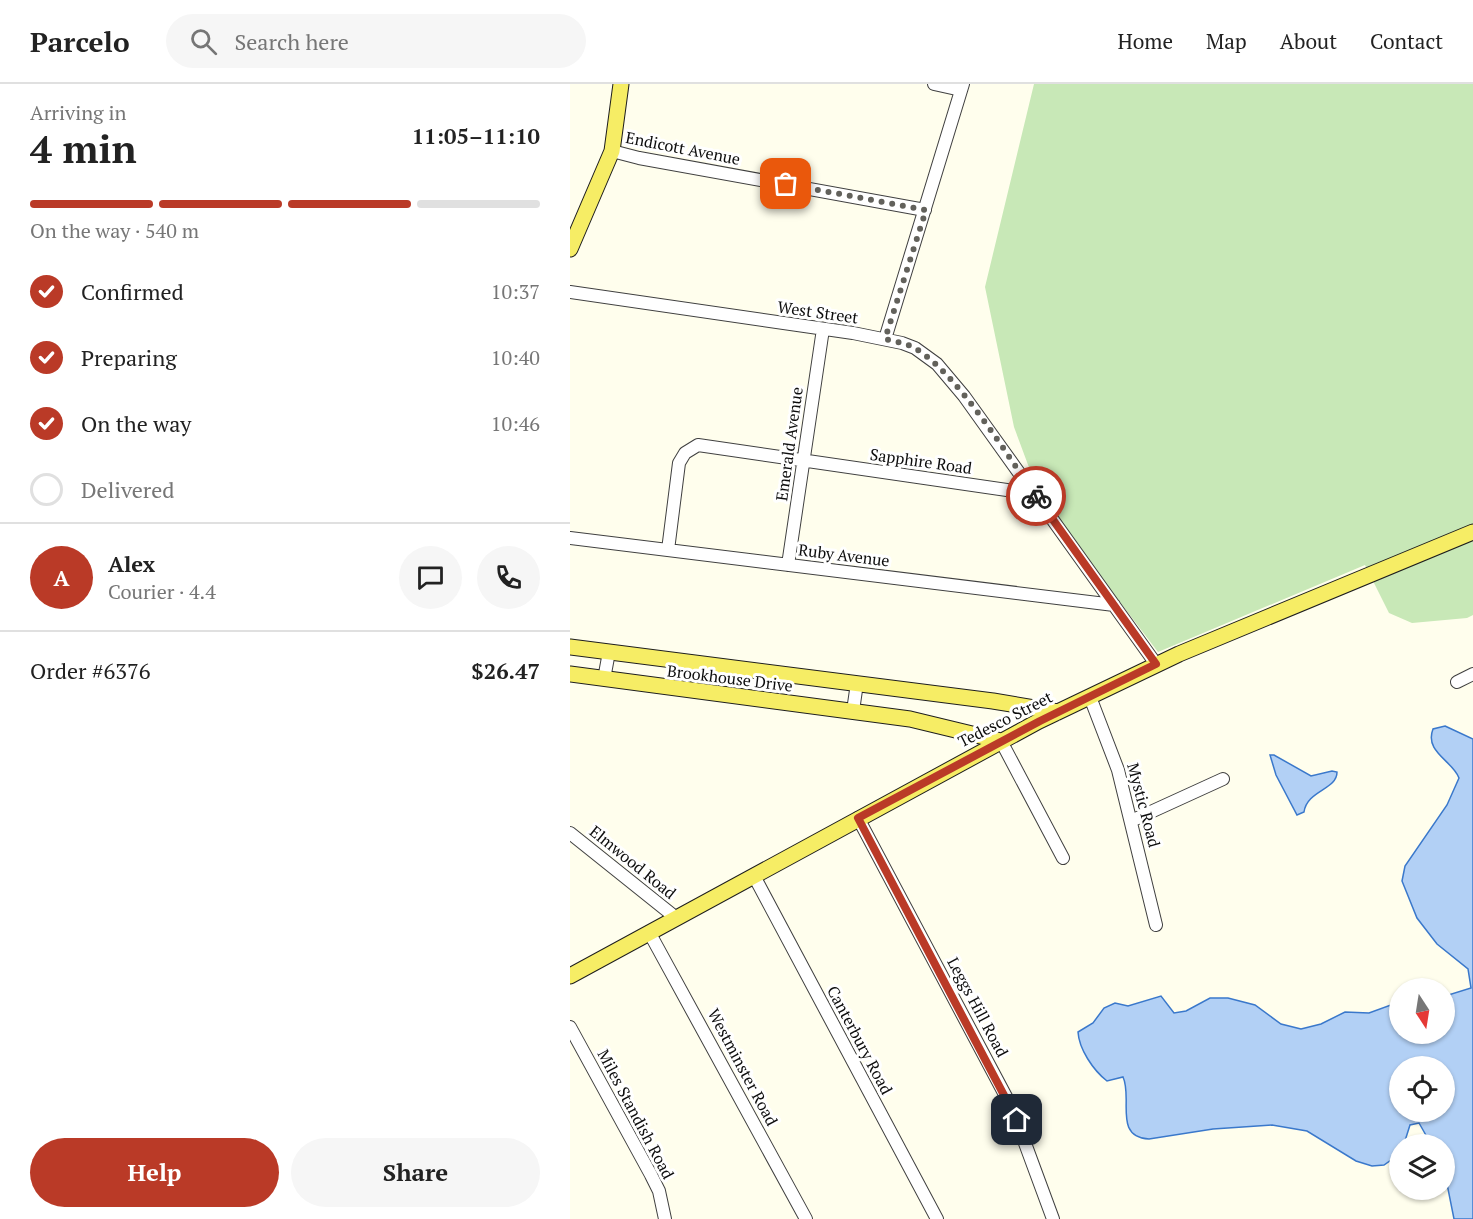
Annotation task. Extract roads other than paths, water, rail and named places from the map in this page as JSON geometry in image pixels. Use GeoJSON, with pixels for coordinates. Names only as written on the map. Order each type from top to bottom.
{"type":"FeatureCollection","features":[{"type":"Feature","properties":{"kind":"main road"},"geometry":{"type":"LineString","coordinates":[[570,249],[576,224],[612,151],[621,84]]}},
{"type":"Feature","properties":{"kind":"main road","name":"Tedesco Street"},"geometry":{"type":"LineString","coordinates":[[570,976],[858,818],[1058,712],[1156,664],[1473,532]]}},
{"type":"Feature","properties":{"kind":"main road","name":"Brookhouse Drive"},"geometry":{"type":"LineString","coordinates":[[570,647],[857,683],[1058,712]]}},
{"type":"Feature","properties":{"kind":"main road","name":"Brookhouse Drive"},"geometry":{"type":"LineString","coordinates":[[570,674],[853,711],[950,727],[1001,741]]}},
{"type":"Feature","properties":{"kind":"street"},"geometry":{"type":"LineString","coordinates":[[885,339],[962,87],[934,84]]}},
{"type":"Feature","properties":{"kind":"street","name":"Endicott Avenue"},"geometry":{"type":"LineString","coordinates":[[612,151],[639,158],[926,210]]}},
{"type":"Feature","properties":{"kind":"street","name":"West Street"},"geometry":{"type":"LineString","coordinates":[[570,292],[885,339],[915,348],[936,364],[964,396],[1156,664]]}},
{"type":"Feature","properties":{"kind":"street","name":"Emerald Avenue"},"geometry":{"type":"LineString","coordinates":[[788,565],[823,329]]}},
{"type":"Feature","properties":{"kind":"street","name":"Sapphire Road"},"geometry":{"type":"LineString","coordinates":[[668,550],[679,463],[690,449],[698,445],[1034,494]]}},
{"type":"Feature","properties":{"kind":"street","name":"Ruby Avenue"},"geometry":{"type":"LineString","coordinates":[[570,538],[1114,605]]}},
{"type":"Feature","properties":{"kind":"street"},"geometry":{"type":"LineString","coordinates":[[604,679],[609,652]]}},
{"type":"Feature","properties":{"kind":"street"},"geometry":{"type":"LineString","coordinates":[[1457,682],[1473,674]]}},
{"type":"Feature","properties":{"kind":"street"},"geometry":{"type":"LineString","coordinates":[[853,711],[857,683]]}},
{"type":"Feature","properties":{"kind":"street","name":"Mystic Road"},"geometry":{"type":"LineString","coordinates":[[1090,697],[1118,770],[1156,925]]}},
{"type":"Feature","properties":{"kind":"street"},"geometry":{"type":"LineString","coordinates":[[1001,741],[1045,828],[1063,858]]}},
{"type":"Feature","properties":{"kind":"street"},"geometry":{"type":"LineString","coordinates":[[1131,821],[1223,779]]}},
{"type":"Feature","properties":{"kind":"street","name":"Leggs Hill Road"},"geometry":{"type":"LineString","coordinates":[[858,818],[1012,1108],[1053,1219]]}},
{"type":"Feature","properties":{"kind":"street","name":"Elmwood Road"},"geometry":{"type":"LineString","coordinates":[[570,833],[675,917]]}},
{"type":"Feature","properties":{"kind":"street","name":"Canterbury Road"},"geometry":{"type":"LineString","coordinates":[[754,876],[937,1219]]}},
{"type":"Feature","properties":{"kind":"street","name":"Westminster Road"},"geometry":{"type":"LineString","coordinates":[[649,933],[673,972],[806,1219]]}},
{"type":"Feature","properties":{"kind":"street","name":"Miles Standish Road"},"geometry":{"type":"LineString","coordinates":[[570,1027],[651,1174],[659,1191],[665,1219]]}},
{"type":"Feature","properties":{"kind":"water"},"geometry":{"type":"Polygon","coordinates":[[[1445,726],[1473,739],[1473,1219],[1454,1219],[1450,1200],[1455,1200],[1455,1134],[1425,1134],[1419,1123],[1410,1125],[1407,1134],[1389,1134],[1389,1161],[1384,1165],[1372,1166],[1356,1161],[1307,1131],[1272,1125],[1213,1129],[1149,1139],[1138,1137],[1131,1131],[1128,1124],[1126,1086],[1123,1077],[1107,1081],[1088,1059],[1079,1039],[1078,1032],[1093,1023],[1104,1008],[1115,1003],[1128,1006],[1161,996],[1174,1013],[1186,1011],[1210,998],[1228,998],[1255,1005],[1281,1024],[1301,1029],[1321,1024],[1345,1012],[1369,1013],[1389,1006],[1389,1044],[1455,1044],[1455,993],[1471,988],[1468,969],[1437,944],[1417,918],[1402,881],[1405,866],[1447,805],[1459,778],[1436,750],[1431,737],[1433,729],[1445,726]]]}},
{"type":"Feature","properties":{"kind":"water"},"geometry":{"type":"Polygon","coordinates":[[[1270,755],[1274,755],[1311,776],[1332,771],[1337,772],[1336,778],[1310,799],[1304,812],[1297,815],[1276,775],[1270,755]]]}}]}
